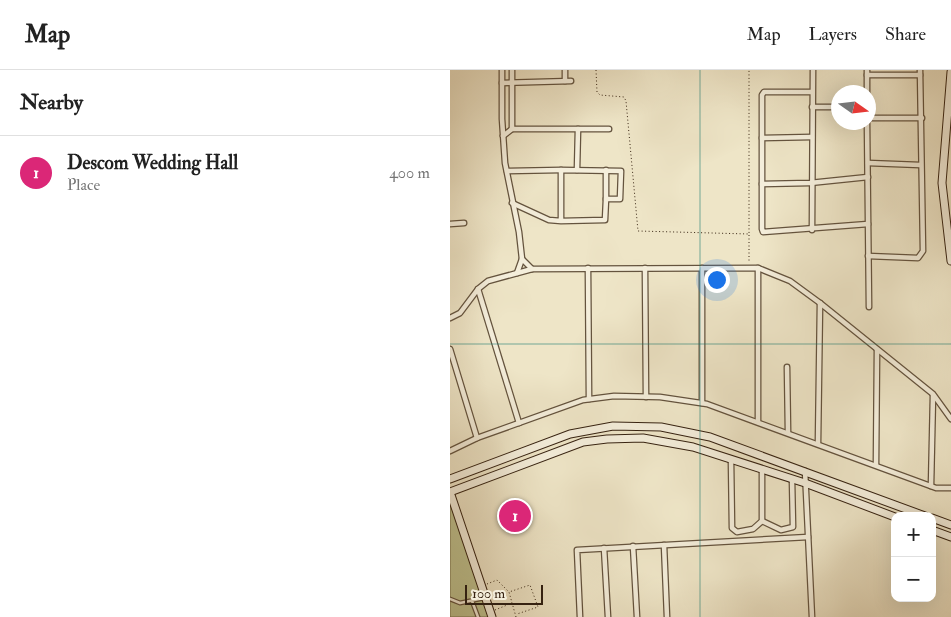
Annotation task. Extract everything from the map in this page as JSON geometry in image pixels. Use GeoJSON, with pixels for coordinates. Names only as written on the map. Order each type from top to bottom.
{"type":"FeatureCollection","features":[{"type":"Feature","properties":{"kind":"street"},"geometry":{"type":"LineString","coordinates":[[502,70],[503,136],[522,259],[517,273]]}},
{"type":"Feature","properties":{"kind":"street"},"geometry":{"type":"LineString","coordinates":[[512,70],[512,128]]}},
{"type":"Feature","properties":{"kind":"street"},"geometry":{"type":"LineString","coordinates":[[565,70],[565,81]]}},
{"type":"Feature","properties":{"kind":"street"},"geometry":{"type":"LineString","coordinates":[[812,230],[810,183],[813,70]]}},
{"type":"Feature","properties":{"kind":"street"},"geometry":{"type":"LineString","coordinates":[[867,85],[867,72],[920,72],[922,118],[920,165],[923,251],[918,258],[868,256]]}},
{"type":"Feature","properties":{"kind":"street"},"geometry":{"type":"LineString","coordinates":[[951,72],[942,183],[951,260]]}},
{"type":"Feature","properties":{"kind":"street"},"geometry":{"type":"LineString","coordinates":[[502,83],[571,81]]}},
{"type":"Feature","properties":{"kind":"street"},"geometry":{"type":"LineString","coordinates":[[812,92],[764,92],[762,95],[763,232],[812,230],[868,224]]}},
{"type":"Feature","properties":{"kind":"street"},"geometry":{"type":"LineString","coordinates":[[812,107],[831,107]]}},
{"type":"Feature","properties":{"kind":"street"},"geometry":{"type":"LineString","coordinates":[[876,118],[922,118]]}},
{"type":"Feature","properties":{"kind":"street"},"geometry":{"type":"LineString","coordinates":[[503,136],[512,128],[609,129]]}},
{"type":"Feature","properties":{"kind":"street"},"geometry":{"type":"LineString","coordinates":[[577,170],[578,129]]}},
{"type":"Feature","properties":{"kind":"street"},"geometry":{"type":"LineString","coordinates":[[867,130],[869,307]]}},
{"type":"Feature","properties":{"kind":"street"},"geometry":{"type":"LineString","coordinates":[[762,138],[812,138]]}},
{"type":"Feature","properties":{"kind":"street"},"geometry":{"type":"LineString","coordinates":[[868,163],[920,165]]}},
{"type":"Feature","properties":{"kind":"street"},"geometry":{"type":"LineString","coordinates":[[561,170],[561,221]]}},
{"type":"Feature","properties":{"kind":"street"},"geometry":{"type":"LineString","coordinates":[[512,204],[549,220],[605,220],[606,170]]}},
{"type":"Feature","properties":{"kind":"street"},"geometry":{"type":"LineString","coordinates":[[507,171],[621,171],[620,199],[606,199]]}},
{"type":"Feature","properties":{"kind":"street"},"geometry":{"type":"LineString","coordinates":[[762,184],[810,183],[868,177]]}},
{"type":"Feature","properties":{"kind":"street"},"geometry":{"type":"LineString","coordinates":[[942,183],[951,182]]}},
{"type":"Feature","properties":{"kind":"street"},"geometry":{"type":"LineString","coordinates":[[450,218],[451,224],[464,223]]}},
{"type":"Feature","properties":{"kind":"street"},"geometry":{"type":"LineString","coordinates":[[522,259],[532,269]]}},
{"type":"Feature","properties":{"kind":"street"},"geometry":{"type":"LineString","coordinates":[[588,268],[589,400]]}},
{"type":"Feature","properties":{"kind":"street"},"geometry":{"type":"LineString","coordinates":[[645,268],[646,397]]}},
{"type":"Feature","properties":{"kind":"street"},"geometry":{"type":"LineString","coordinates":[[702,268],[702,403]]}},
{"type":"Feature","properties":{"kind":"street"},"geometry":{"type":"LineString","coordinates":[[758,268],[758,421]]}},
{"type":"Feature","properties":{"kind":"street"},"geometry":{"type":"LineString","coordinates":[[450,318],[460,313],[478,289],[488,281],[532,269],[758,268],[790,281],[820,303],[933,394],[951,418]]}},
{"type":"Feature","properties":{"kind":"street"},"geometry":{"type":"LineString","coordinates":[[478,289],[519,423]]}},
{"type":"Feature","properties":{"kind":"street"},"geometry":{"type":"LineString","coordinates":[[818,443],[820,303]]}},
{"type":"Feature","properties":{"kind":"street"},"geometry":{"type":"LineString","coordinates":[[450,349],[477,438]]}},
{"type":"Feature","properties":{"kind":"street"},"geometry":{"type":"LineString","coordinates":[[876,465],[877,350]]}},
{"type":"Feature","properties":{"kind":"street"},"geometry":{"type":"LineString","coordinates":[[787,367],[788,432]]}},
{"type":"Feature","properties":{"kind":"street"},"geometry":{"type":"LineString","coordinates":[[931,486],[933,394]]}},
{"type":"Feature","properties":{"kind":"street"},"geometry":{"type":"LineString","coordinates":[[450,451],[477,438],[589,400],[646,397],[702,403],[758,421],[931,486],[951,488]]}},
{"type":"Feature","properties":{"kind":"street"},"geometry":{"type":"LineString","coordinates":[[450,479],[546,441],[570,434],[613,426],[660,427],[710,437],[914,512]]}},
{"type":"Feature","properties":{"kind":"street"},"geometry":{"type":"LineString","coordinates":[[491,614],[450,492],[583,442],[643,438],[693,447],[805,483],[891,515]]}},
{"type":"Feature","properties":{"kind":"street"},"geometry":{"type":"LineString","coordinates":[[731,459],[732,528],[738,532],[753,529],[762,521],[762,469]]}},
{"type":"Feature","properties":{"kind":"street"},"geometry":{"type":"LineString","coordinates":[[805,471],[812,617]]}},
{"type":"Feature","properties":{"kind":"street"},"geometry":{"type":"LineString","coordinates":[[762,521],[781,530],[793,527],[792,479]]}},
{"type":"Feature","properties":{"kind":"street"},"geometry":{"type":"LineString","coordinates":[[936,519],[951,525]]}},
{"type":"Feature","properties":{"kind":"street"},"geometry":{"type":"LineString","coordinates":[[936,531],[951,536]]}},
{"type":"Feature","properties":{"kind":"street"},"geometry":{"type":"LineString","coordinates":[[580,617],[577,550],[808,536]]}},
{"type":"Feature","properties":{"kind":"street"},"geometry":{"type":"LineString","coordinates":[[664,545],[667,617]]}},
{"type":"Feature","properties":{"kind":"street"},"geometry":{"type":"LineString","coordinates":[[633,546],[637,617]]}},
{"type":"Feature","properties":{"kind":"street"},"geometry":{"type":"LineString","coordinates":[[604,548],[608,617]]}},
{"type":"Feature","properties":{"kind":"lane"},"geometry":{"type":"LineString","coordinates":[[450,599],[457,603],[486,598]]}},
{"type":"Feature","properties":{"kind":"lane"},"geometry":{"type":"LineString","coordinates":[[472,601],[478,617]]}},
{"type":"Feature","properties":{"kind":"path"},"geometry":{"type":"LineString","coordinates":[[596,70],[597,92],[600,95],[624,97],[626,101],[638,231],[749,234]]}},
{"type":"Feature","properties":{"kind":"path"},"geometry":{"type":"LineString","coordinates":[[749,70],[749,267]]}},
{"type":"Feature","properties":{"kind":"path"},"geometry":{"type":"LineString","coordinates":[[482,586],[497,580],[510,592],[517,614],[516,617]]}},
{"type":"Feature","properties":{"kind":"path"},"geometry":{"type":"LineString","coordinates":[[510,592],[530,585],[538,607],[517,614]]}},
{"type":"Feature","properties":{"kind":"path"},"geometry":{"type":"LineString","coordinates":[[491,614],[513,603]]}},
{"type":"Feature","properties":{"kind":"green space"},"geometry":{"type":"Polygon","coordinates":[[[450,492],[491,617],[450,617],[450,492]]]}},
{"type":"Feature","properties":{"kind":"place","name":"Descom Wedding Hall"},"geometry":{"type":"Point","coordinates":[515,516]}}]}
